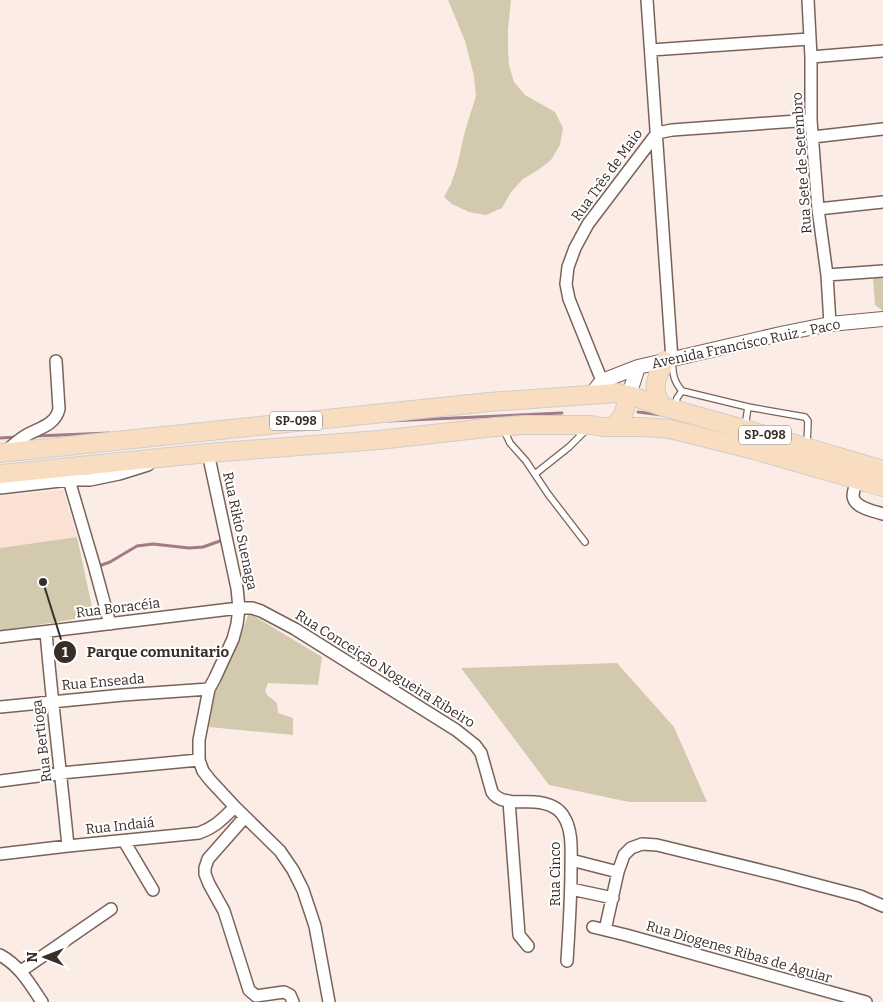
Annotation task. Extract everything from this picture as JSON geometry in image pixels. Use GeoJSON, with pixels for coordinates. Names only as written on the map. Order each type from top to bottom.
{"type":"FeatureCollection","features":[{"type":"Feature","properties":{"kind":"main road"},"geometry":{"type":"LineString","coordinates":[[668,360],[659,372],[655,387],[657,399],[668,408]]}},
{"type":"Feature","properties":{"kind":"main road"},"geometry":{"type":"LineString","coordinates":[[590,425],[586,421],[584,410],[586,402],[597,388]]}},
{"type":"Feature","properties":{"kind":"main road","name":"SP-098"},"geometry":{"type":"LineString","coordinates":[[3,452],[489,402],[597,388],[629,395],[883,470]]}},
{"type":"Feature","properties":{"kind":"main road"},"geometry":{"type":"LineString","coordinates":[[614,427],[623,415],[629,395]]}},
{"type":"Feature","properties":{"kind":"main road"},"geometry":{"type":"LineString","coordinates":[[348,442],[386,431],[394,426],[395,421],[386,412]]}},
{"type":"Feature","properties":{"kind":"main road","name":"SP-098"},"geometry":{"type":"LineString","coordinates":[[0,474],[208,453],[380,440],[502,426],[542,424],[603,427],[643,426],[670,429],[754,450],[883,487]]}},
{"type":"Feature","properties":{"kind":"street"},"geometry":{"type":"LineString","coordinates":[[647,0],[657,133],[668,360]]}},
{"type":"Feature","properties":{"kind":"street","name":"Rua Sete de Setembro"},"geometry":{"type":"LineString","coordinates":[[808,0],[811,57],[811,120],[818,209],[827,275],[830,324]]}},
{"type":"Feature","properties":{"kind":"street"},"geometry":{"type":"LineString","coordinates":[[651,50],[809,39]]}},
{"type":"Feature","properties":{"kind":"street"},"geometry":{"type":"LineString","coordinates":[[811,57],[883,51]]}},
{"type":"Feature","properties":{"kind":"street","name":"Rua Três de Maio"},"geometry":{"type":"LineString","coordinates":[[597,388],[569,299],[566,284],[568,267],[575,248],[588,224],[657,133],[672,130],[811,120]]}},
{"type":"Feature","properties":{"kind":"street"},"geometry":{"type":"LineString","coordinates":[[813,136],[883,129]]}},
{"type":"Feature","properties":{"kind":"street"},"geometry":{"type":"LineString","coordinates":[[818,209],[883,202]]}},
{"type":"Feature","properties":{"kind":"street"},"geometry":{"type":"LineString","coordinates":[[827,275],[883,271]]}},
{"type":"Feature","properties":{"kind":"street","name":"Avenida Francisco Ruiz - Paco"},"geometry":{"type":"LineString","coordinates":[[597,388],[638,367],[830,324],[883,319]]}},
{"type":"Feature","properties":{"kind":"street"},"geometry":{"type":"LineString","coordinates":[[3,452],[26,435],[48,425],[58,415],[56,361]]}},
{"type":"Feature","properties":{"kind":"street"},"geometry":{"type":"LineString","coordinates":[[629,395],[638,367]]}},
{"type":"Feature","properties":{"kind":"street","name":"Rua Rikio Suenaga"},"geometry":{"type":"LineString","coordinates":[[199,760],[200,740],[209,689],[216,678],[233,639],[239,608],[237,588],[208,453]]}},
{"type":"Feature","properties":{"kind":"street"},"geometry":{"type":"LineString","coordinates":[[0,488],[69,480],[90,480],[182,456]]}},
{"type":"Feature","properties":{"kind":"street"},"geometry":{"type":"LineString","coordinates":[[69,480],[110,624]]}},
{"type":"Feature","properties":{"kind":"street"},"geometry":{"type":"LineString","coordinates":[[857,480],[853,495],[855,501],[866,508],[883,514]]}},
{"type":"Feature","properties":{"kind":"street","name":"Rua Boracéia"},"geometry":{"type":"LineString","coordinates":[[0,637],[239,608]]}},
{"type":"Feature","properties":{"kind":"street","name":"Rua Conceição Nogueira Ribeiro"},"geometry":{"type":"LineString","coordinates":[[239,608],[252,608],[261,611],[295,629],[456,730],[475,745],[481,753],[492,792],[495,796],[510,801]]}},
{"type":"Feature","properties":{"kind":"street","name":"Rua Bertioga"},"geometry":{"type":"LineString","coordinates":[[46,632],[68,846]]}},
{"type":"Feature","properties":{"kind":"street","name":"Rua Enseada"},"geometry":{"type":"LineString","coordinates":[[0,708],[123,695],[209,689]]}},
{"type":"Feature","properties":{"kind":"street"},"geometry":{"type":"LineString","coordinates":[[0,781],[61,773],[199,760],[210,780],[280,851],[293,870],[303,890],[315,926],[329,1002]]}},
{"type":"Feature","properties":{"kind":"street"},"geometry":{"type":"LineString","coordinates":[[510,801],[518,935],[528,946]]}},
{"type":"Feature","properties":{"kind":"street","name":"Rua Cinco"},"geometry":{"type":"LineString","coordinates":[[510,801],[547,804],[557,809],[564,816],[570,832],[571,889],[567,961]]}},
{"type":"Feature","properties":{"kind":"street","name":"Rua Indaiá"},"geometry":{"type":"LineString","coordinates":[[1,854],[198,833],[210,829],[235,807]]}},
{"type":"Feature","properties":{"kind":"street"},"geometry":{"type":"LineString","coordinates":[[245,817],[208,859],[205,874],[224,911],[250,990],[256,996],[284,992],[290,995],[293,1002]]}},
{"type":"Feature","properties":{"kind":"street"},"geometry":{"type":"LineString","coordinates":[[124,841],[153,890]]}},
{"type":"Feature","properties":{"kind":"street"},"geometry":{"type":"LineString","coordinates":[[605,930],[618,872],[624,855],[631,848],[642,844],[657,845],[776,874],[860,896],[883,906]]}},
{"type":"Feature","properties":{"kind":"street"},"geometry":{"type":"LineString","coordinates":[[571,860],[618,872]]}},
{"type":"Feature","properties":{"kind":"street"},"geometry":{"type":"LineString","coordinates":[[571,889],[613,898]]}},
{"type":"Feature","properties":{"kind":"street"},"geometry":{"type":"LineString","coordinates":[[21,971],[111,909]]}},
{"type":"Feature","properties":{"kind":"street","name":"Rua Diogenes Ribas de Aguiar"},"geometry":{"type":"LineString","coordinates":[[593,927],[866,1002]]}},
{"type":"Feature","properties":{"kind":"street"},"geometry":{"type":"LineString","coordinates":[[0,955],[21,971],[42,1002]]}},
{"type":"Feature","properties":{"kind":"lane"},"geometry":{"type":"LineString","coordinates":[[668,360],[676,384],[682,392],[748,407],[805,417],[808,421],[807,448]]}},
{"type":"Feature","properties":{"kind":"lane"},"geometry":{"type":"LineString","coordinates":[[668,408],[682,392]]}},
{"type":"Feature","properties":{"kind":"lane"},"geometry":{"type":"LineString","coordinates":[[744,429],[748,407]]}},
{"type":"Feature","properties":{"kind":"lane"},"geometry":{"type":"LineString","coordinates":[[535,474],[570,447],[590,425]]}},
{"type":"Feature","properties":{"kind":"lane"},"geometry":{"type":"LineString","coordinates":[[502,426],[510,443],[526,461],[585,542]]}},
{"type":"Feature","properties":{"kind":"shaded area"},"geometry":{"type":"Polygon","coordinates":[[[448,0],[511,0],[508,48],[509,65],[514,82],[525,95],[555,112],[563,128],[560,145],[551,160],[523,179],[511,192],[502,208],[486,215],[469,212],[452,204],[444,197],[457,166],[476,96],[474,76],[465,41],[448,0]]]}},
{"type":"Feature","properties":{"kind":"shaded area"},"geometry":{"type":"Polygon","coordinates":[[[883,277],[883,311],[875,305],[873,278],[883,277]]]}},
{"type":"Feature","properties":{"kind":"shaded area"},"geometry":{"type":"Polygon","coordinates":[[[63,490],[77,537],[0,548],[0,496],[63,490]]]}},
{"type":"Feature","properties":{"kind":"shaded area"},"geometry":{"type":"Polygon","coordinates":[[[77,537],[94,616],[0,631],[0,548],[77,537]]]}},
{"type":"Feature","properties":{"kind":"shaded area"},"geometry":{"type":"Polygon","coordinates":[[[249,613],[322,657],[318,685],[268,683],[265,691],[277,703],[278,713],[293,718],[293,735],[209,727],[212,701],[218,681],[238,642],[249,613]]]}},
{"type":"Feature","properties":{"kind":"shaded area"},"geometry":{"type":"Polygon","coordinates":[[[617,663],[674,727],[707,802],[629,802],[549,785],[461,668],[617,663]]]}},
{"type":"Feature","properties":{"kind":"waterway"},"geometry":{"type":"LineString","coordinates":[[638,412],[662,415]]}},
{"type":"Feature","properties":{"kind":"waterway"},"geometry":{"type":"LineString","coordinates":[[388,421],[562,413]]}},
{"type":"Feature","properties":{"kind":"waterway"},"geometry":{"type":"LineString","coordinates":[[36,436],[109,433]]}},
{"type":"Feature","properties":{"kind":"waterway"},"geometry":{"type":"LineString","coordinates":[[0,438],[17,437]]}},
{"type":"Feature","properties":{"kind":"waterway"},"geometry":{"type":"LineString","coordinates":[[99,566],[110,562],[137,546],[153,544],[189,548],[203,547],[220,541]]}},
{"type":"Feature","properties":{"kind":"place","name":"Parque comunitario"},"geometry":{"type":"Point","coordinates":[43,582]}}]}
